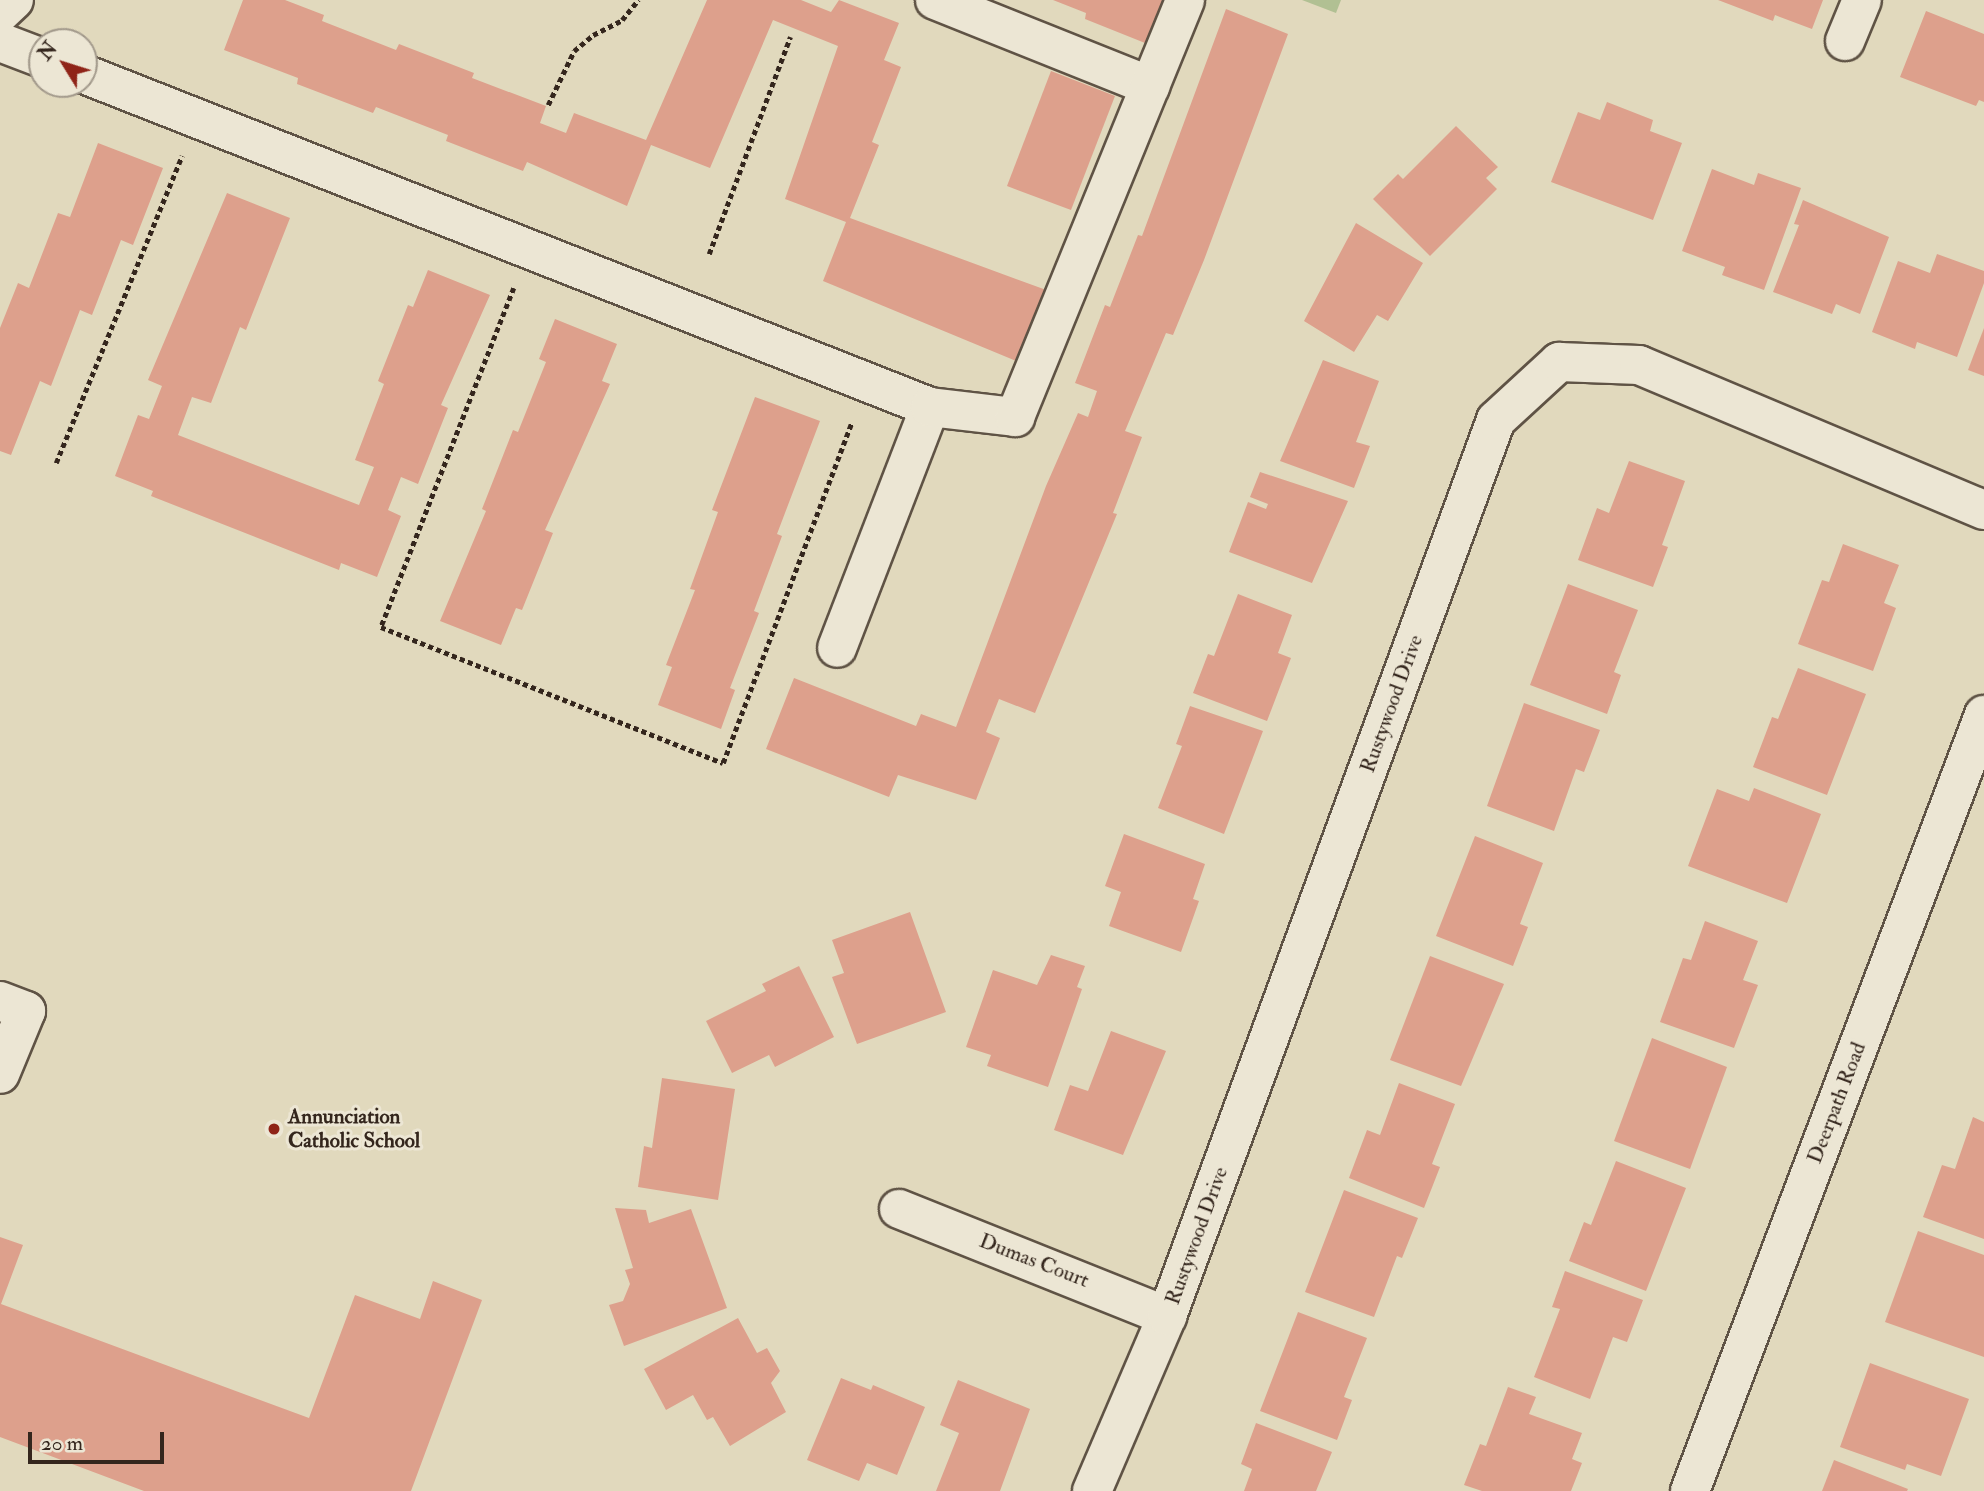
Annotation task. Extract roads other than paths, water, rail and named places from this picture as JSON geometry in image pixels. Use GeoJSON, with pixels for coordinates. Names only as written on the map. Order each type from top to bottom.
{"type":"FeatureCollection","features":[{"type":"Feature","properties":{"kind":"street"},"geometry":{"type":"LineString","coordinates":[[0,13],[14,0]]}},
{"type":"Feature","properties":{"kind":"street"},"geometry":{"type":"LineString","coordinates":[[935,0],[1150,86]]}},
{"type":"Feature","properties":{"kind":"street"},"geometry":{"type":"LineString","coordinates":[[98,80],[930,407],[1015,417],[1185,0]]}},
{"type":"Feature","properties":{"kind":"street"},"geometry":{"type":"LineString","coordinates":[[1846,41],[1862,0]]}},
{"type":"Feature","properties":{"kind":"street"},"geometry":{"type":"LineString","coordinates":[[0,42],[28,53]]}},
{"type":"Feature","properties":{"kind":"street","name":"Rustywood Drive"},"geometry":{"type":"LineString","coordinates":[[1092,1491],[1167,1316],[1496,420],[1559,362],[1639,365],[1984,510]]}},
{"type":"Feature","properties":{"kind":"street"},"geometry":{"type":"LineString","coordinates":[[837,648],[930,407]]}},
{"type":"Feature","properties":{"kind":"street","name":"Deerpath Road"},"geometry":{"type":"LineString","coordinates":[[1690,1491],[1984,715]]}},
{"type":"Feature","properties":{"kind":"street"},"geometry":{"type":"LineString","coordinates":[[0,1001],[26,1011],[0,1074]]}},
{"type":"Feature","properties":{"kind":"street","name":"Dumas Court"},"geometry":{"type":"LineString","coordinates":[[899,1209],[1167,1316]]}},
{"type":"Feature","properties":{"kind":"place","name":"Annunciation Catholic School"},"geometry":{"type":"Point","coordinates":[274,1129]}}]}
